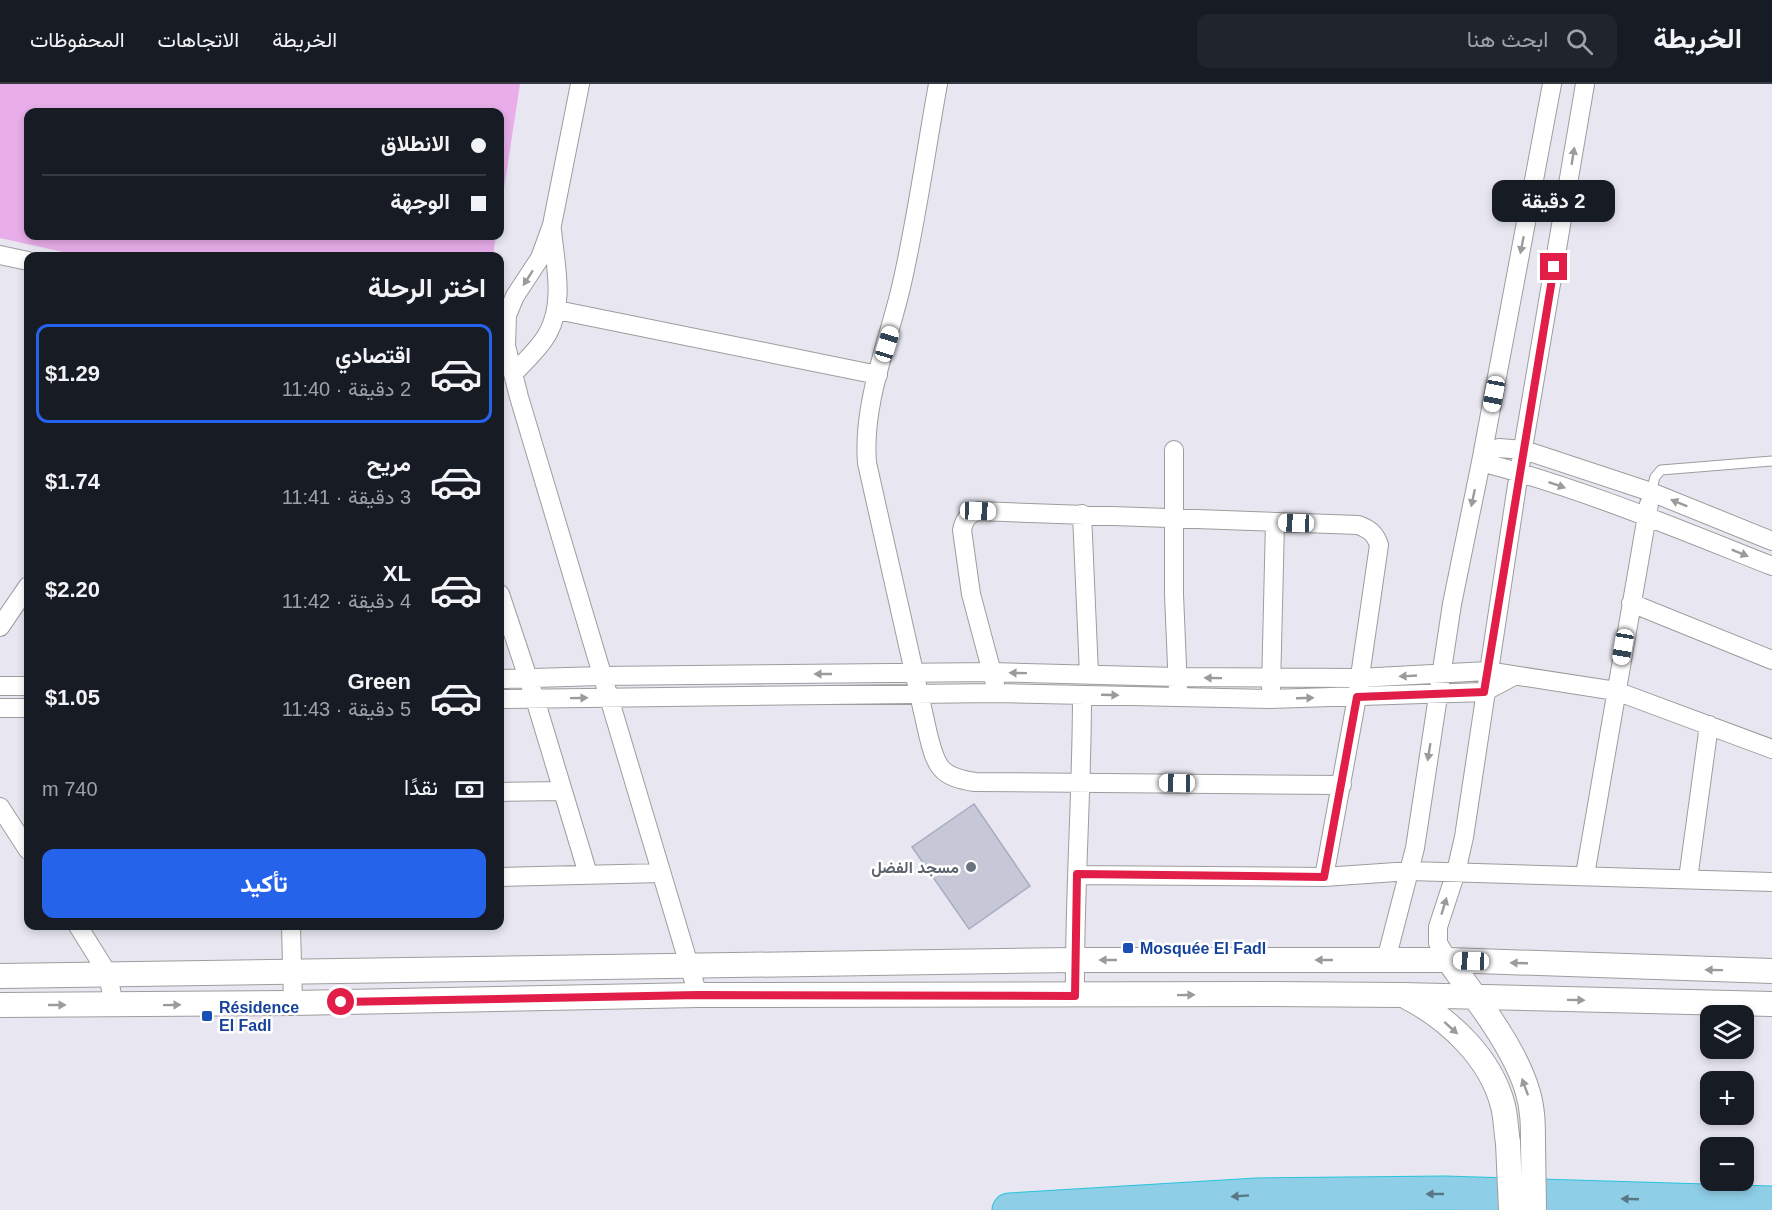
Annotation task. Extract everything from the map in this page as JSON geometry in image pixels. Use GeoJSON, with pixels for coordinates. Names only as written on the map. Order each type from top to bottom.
{"type":"FeatureCollection","features":[{"type":"Feature","properties":{"kind":"highway"},"geometry":{"type":"LineString","coordinates":[[1009,1210],[1257,1195],[1445,1193],[1772,1203]]}},
{"type":"Feature","properties":{"kind":"street"},"geometry":{"type":"LineString","coordinates":[[580,84],[552,225],[540,258],[515,296],[507,315],[505,336],[508,361],[698,995]]}},
{"type":"Feature","properties":{"kind":"street"},"geometry":{"type":"LineString","coordinates":[[938,84],[903,280],[878,375],[866,432],[867,463],[936,764],[957,780],[975,782],[1342,785]]}},
{"type":"Feature","properties":{"kind":"street"},"geometry":{"type":"LineString","coordinates":[[1511,1210],[1508,1143],[1503,1106],[1494,1083],[1482,1061],[1453,1029],[1436,1015],[1403,995],[1389,980],[1386,960],[1410,871],[1452,604],[1552,84]]}},
{"type":"Feature","properties":{"kind":"street"},"geometry":{"type":"LineString","coordinates":[[1534,1210],[1533,1118],[1528,1092],[1518,1067],[1476,998],[1448,960],[1438,943],[1437,935],[1464,837],[1487,671],[1585,84]]}},
{"type":"Feature","properties":{"kind":"street"},"geometry":{"type":"LineString","coordinates":[[508,361],[542,342],[549,333],[557,310],[558,290],[552,225]]}},
{"type":"Feature","properties":{"kind":"street"},"geometry":{"type":"LineString","coordinates":[[0,255],[24,260]]}},
{"type":"Feature","properties":{"kind":"street"},"geometry":{"type":"LineString","coordinates":[[557,310],[878,375]]}},
{"type":"Feature","properties":{"kind":"street"},"geometry":{"type":"LineString","coordinates":[[1481,462],[1488,452],[1499,448],[1524,450],[1651,492],[1772,541]]}},
{"type":"Feature","properties":{"kind":"street"},"geometry":{"type":"LineString","coordinates":[[1174,450],[1174,594],[1178,698]]}},
{"type":"Feature","properties":{"kind":"street"},"geometry":{"type":"LineString","coordinates":[[1481,462],[1519,472],[1646,516],[1772,566]]}},
{"type":"Feature","properties":{"kind":"street"},"geometry":{"type":"LineString","coordinates":[[1586,875],[1651,492]]}},
{"type":"Feature","properties":{"kind":"street"},"geometry":{"type":"LineString","coordinates":[[997,693],[971,594],[962,530],[965,520],[972,513],[978,511],[1174,517],[1358,525],[1366,528],[1377,538],[1379,545],[1357,697],[1324,877]]}},
{"type":"Feature","properties":{"kind":"street"},"geometry":{"type":"LineString","coordinates":[[1082,514],[1089,674]]}},
{"type":"Feature","properties":{"kind":"street"},"geometry":{"type":"LineString","coordinates":[[1270,699],[1275,522]]}},
{"type":"Feature","properties":{"kind":"street"},"geometry":{"type":"LineString","coordinates":[[0,627],[24,592]]}},
{"type":"Feature","properties":{"kind":"street"},"geometry":{"type":"LineString","coordinates":[[1631,603],[1772,660]]}},
{"type":"Feature","properties":{"kind":"street"},"geometry":{"type":"LineString","coordinates":[[504,607],[564,791],[588,874]]}},
{"type":"Feature","properties":{"kind":"street"},"geometry":{"type":"LineString","coordinates":[[504,679],[992,672],[1178,677],[1359,678],[1487,671],[1616,691],[1772,749]]}},
{"type":"Feature","properties":{"kind":"street"},"geometry":{"type":"LineString","coordinates":[[504,699],[997,693],[1270,699],[1484,692],[1514,676]]}},
{"type":"Feature","properties":{"kind":"street"},"geometry":{"type":"LineString","coordinates":[[0,686],[24,686]]}},
{"type":"Feature","properties":{"kind":"street"},"geometry":{"type":"LineString","coordinates":[[1075,996],[1074,960],[1082,782],[1082,695]]}},
{"type":"Feature","properties":{"kind":"street"},"geometry":{"type":"LineString","coordinates":[[0,708],[24,708]]}},
{"type":"Feature","properties":{"kind":"street"},"geometry":{"type":"LineString","coordinates":[[1688,879],[1709,724]]}},
{"type":"Feature","properties":{"kind":"street"},"geometry":{"type":"LineString","coordinates":[[504,792],[564,791]]}},
{"type":"Feature","properties":{"kind":"street"},"geometry":{"type":"LineString","coordinates":[[0,807],[24,844]]}},
{"type":"Feature","properties":{"kind":"street"},"geometry":{"type":"LineString","coordinates":[[1077,874],[1324,877],[1410,871],[1772,882]]}},
{"type":"Feature","properties":{"kind":"street"},"geometry":{"type":"LineString","coordinates":[[504,877],[661,873]]}},
{"type":"Feature","properties":{"kind":"street"},"geometry":{"type":"LineString","coordinates":[[80,930],[108,974],[114,1005]]}},
{"type":"Feature","properties":{"kind":"street"},"geometry":{"type":"LineString","coordinates":[[291,930],[293,1003]]}},
{"type":"Feature","properties":{"kind":"street"},"geometry":{"type":"LineString","coordinates":[[0,976],[1074,960],[1448,960],[1772,971]]}},
{"type":"Feature","properties":{"kind":"street"},"geometry":{"type":"LineString","coordinates":[[0,1005],[293,1003],[698,995],[1403,995],[1772,1004]]}},
{"type":"Feature","properties":{"kind":"lane"},"geometry":{"type":"LineString","coordinates":[[1651,492],[1655,477],[1661,470],[1772,461]]}},
{"type":"Feature","properties":{"kind":"shaded area"},"geometry":{"type":"Polygon","coordinates":[[[0,84],[520,84],[504,189],[504,108],[24,108],[24,240],[495,240],[494,252],[63,252],[0,238],[0,84]]]}},
{"type":"Feature","properties":{"kind":"building","name":"مسجد الفضل"},"geometry":{"type":"Polygon","coordinates":[[[974,804],[1030,886],[969,929],[912,847],[974,804]]]}},
{"type":"Feature","properties":{"kind":"place","name":"مسجد الفضل"},"geometry":{"type":"Point","coordinates":[971,867]}},
{"type":"Feature","properties":{"kind":"place","name":"Mosquée El Fadl"},"geometry":{"type":"Point","coordinates":[1128,948]}},
{"type":"Feature","properties":{"kind":"place","name":"Résidence El Fadl"},"geometry":{"type":"Point","coordinates":[207,1016]}},
{"type":"Feature","properties":{"kind":"route"},"geometry":{"type":"LineString","coordinates":[[341,1002],[698,995],[1075,996],[1077,874],[1324,877],[1357,697],[1484,692],[1554,267]]}}]}
